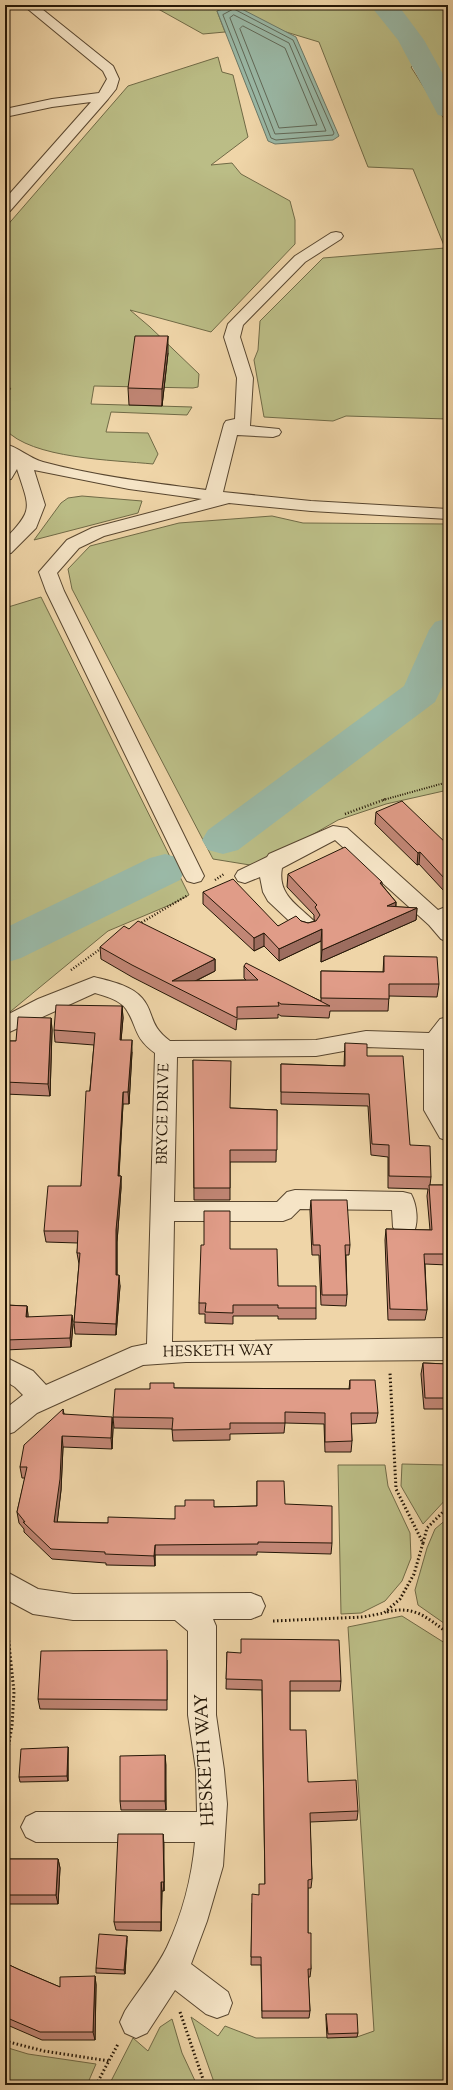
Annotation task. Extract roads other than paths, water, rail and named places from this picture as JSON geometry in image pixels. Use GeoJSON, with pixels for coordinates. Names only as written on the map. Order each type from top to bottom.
{"type":"FeatureCollection","features":[{"type":"Feature","properties":{"kind":"street"},"geometry":{"type":"LineString","coordinates":[[5,208],[106,93],[113,79],[108,69],[29,5]]}},
{"type":"Feature","properties":{"kind":"street"},"geometry":{"type":"LineString","coordinates":[[5,114],[52,103],[106,93]]}},
{"type":"Feature","properties":{"kind":"street"},"geometry":{"type":"LineString","coordinates":[[220,498],[230,430],[232,424],[243,424],[245,378],[232,337],[236,324],[300,259],[336,236]]}},
{"type":"Feature","properties":{"kind":"street"},"geometry":{"type":"LineString","coordinates":[[230,430],[273,432]]}},
{"type":"Feature","properties":{"kind":"street"},"geometry":{"type":"LineString","coordinates":[[15,456],[146,488],[220,498],[324,508],[448,514]]}},
{"type":"Feature","properties":{"kind":"street"},"geometry":{"type":"LineString","coordinates":[[5,475],[15,456]]}},
{"type":"Feature","properties":{"kind":"street"},"geometry":{"type":"LineString","coordinates":[[5,549],[30,524],[37,505],[15,456]]}},
{"type":"Feature","properties":{"kind":"street"},"geometry":{"type":"LineString","coordinates":[[202,880],[55,591],[48,572],[74,544],[98,532],[220,498]]}},
{"type":"Feature","properties":{"kind":"street"},"geometry":{"type":"LineString","coordinates":[[237,873],[276,859],[333,833],[340,833],[444,922]]}},
{"type":"Feature","properties":{"kind":"street"},"geometry":{"type":"LineString","coordinates":[[276,859],[272,865],[272,890],[275,896],[308,928]]}},
{"type":"Feature","properties":{"kind":"street"},"geometry":{"type":"LineString","coordinates":[[5,1026],[46,1005],[94,985],[114,991],[134,1003],[145,1029],[153,1040],[166,1049]]}},
{"type":"Feature","properties":{"kind":"street"},"geometry":{"type":"LineString","coordinates":[[442,1033],[435,1110],[448,1132]]}},
{"type":"Feature","properties":{"kind":"street","name":"BRYCE DRIVE"},"geometry":{"type":"LineString","coordinates":[[159,1353],[166,1049],[316,1048],[366,1039],[442,1033]]}},
{"type":"Feature","properties":{"kind":"street"},"geometry":{"type":"LineString","coordinates":[[162,1212],[283,1210],[295,1199],[403,1201],[405,1227]]}},
{"type":"Feature","properties":{"kind":"street","name":"HESKETH WAY"},"geometry":{"type":"LineString","coordinates":[[5,1424],[28,1405],[141,1355],[186,1351],[448,1349]]}},
{"type":"Feature","properties":{"kind":"street"},"geometry":{"type":"LineString","coordinates":[[5,1368],[24,1379],[42,1398]]}},
{"type":"Feature","properties":{"kind":"street","name":"HESKETH WAY"},"geometry":{"type":"LineString","coordinates":[[10,1587],[33,1601],[73,1607],[251,1606]]}},
{"type":"Feature","properties":{"kind":"street","name":"HESKETH WAY"},"geometry":{"type":"LineString","coordinates":[[136,2022],[178,1958],[192,1921],[208,1866],[211,1827],[210,1770],[202,1715],[202,1626],[187,1611],[175,1607]]}},
{"type":"Feature","properties":{"kind":"street"},"geometry":{"type":"LineString","coordinates":[[36,1827],[211,1827]]}},
{"type":"Feature","properties":{"kind":"street"},"geometry":{"type":"LineString","coordinates":[[171,1968],[217,2003]]}},
{"type":"Feature","properties":{"kind":"water"},"geometry":{"type":"Polygon","coordinates":[[[234,5],[296,37],[339,136],[333,140],[275,144],[268,141],[217,11],[234,5]]]}},
{"type":"Feature","properties":{"kind":"waterway"},"geometry":{"type":"LineString","coordinates":[[383,5],[393,15],[411,40],[448,109]]}},
{"type":"Feature","properties":{"kind":"waterway"},"geometry":{"type":"LineString","coordinates":[[223,840],[421,693],[448,630]]}},
{"type":"Feature","properties":{"kind":"waterway"},"geometry":{"type":"LineString","coordinates":[[5,947],[165,869]]}}]}
